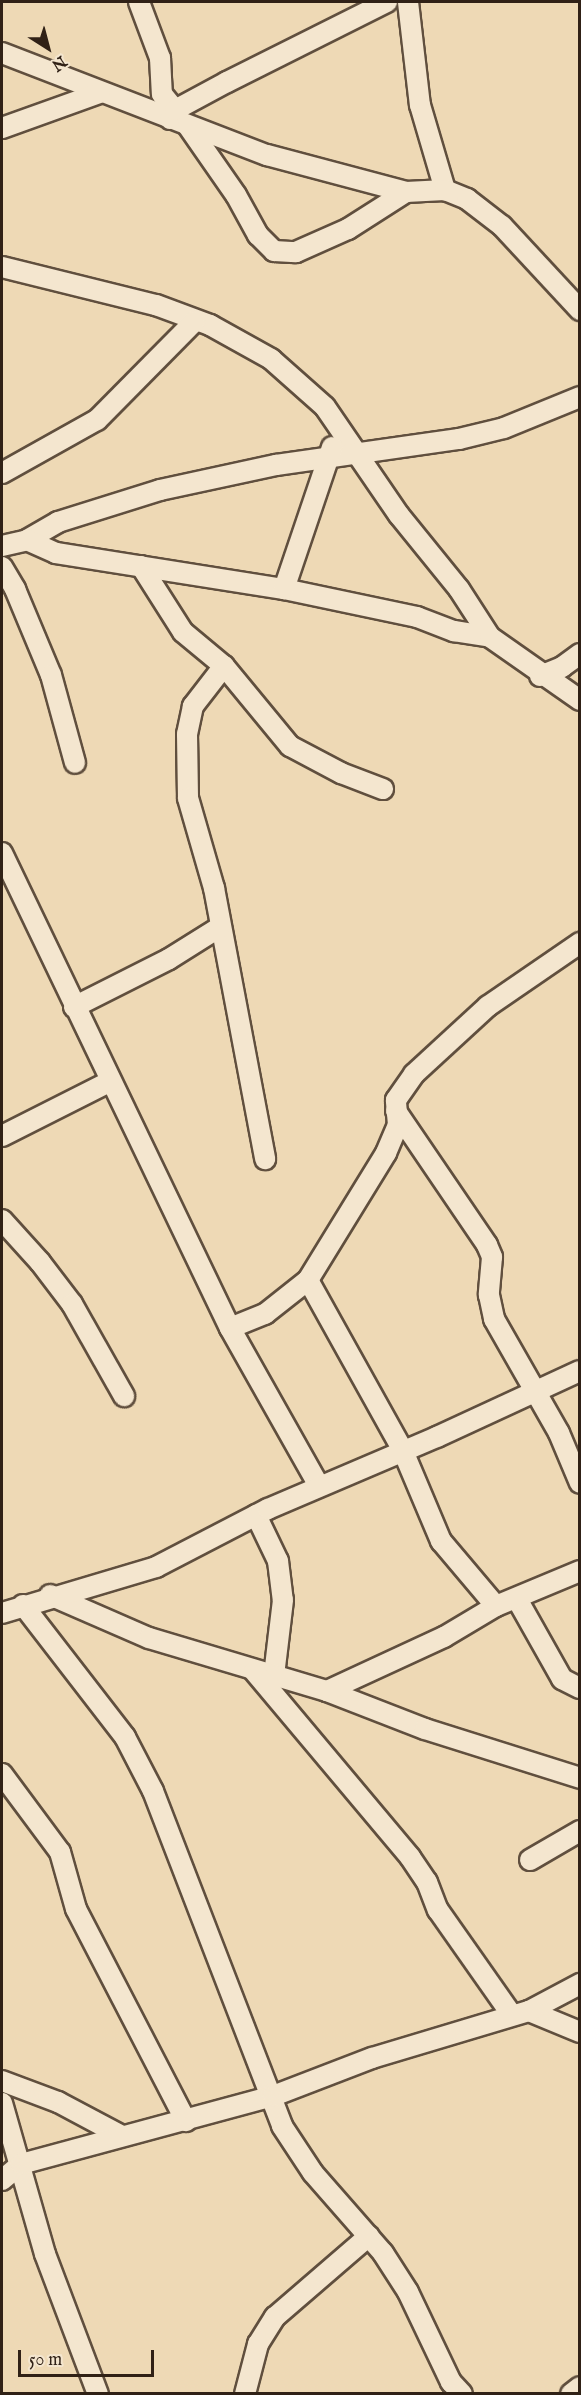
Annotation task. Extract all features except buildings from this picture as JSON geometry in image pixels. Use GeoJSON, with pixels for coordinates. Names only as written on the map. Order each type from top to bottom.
{"type":"FeatureCollection","features":[{"type":"Feature","properties":{"kind":"street"},"geometry":{"type":"LineString","coordinates":[[139,2],[160,58],[162,94],[236,195],[258,235],[274,251],[296,252],[338,234],[406,192]]}},
{"type":"Feature","properties":{"kind":"street"},"geometry":{"type":"LineString","coordinates":[[178,118],[387,2]]}},
{"type":"Feature","properties":{"kind":"street"},"geometry":{"type":"LineString","coordinates":[[408,2],[420,105],[445,190]]}},
{"type":"Feature","properties":{"kind":"street"},"geometry":{"type":"LineString","coordinates":[[2,52],[100,93],[178,118],[267,155],[406,192],[445,190],[467,199],[502,226],[579,310]]}},
{"type":"Feature","properties":{"kind":"street"},"geometry":{"type":"LineString","coordinates":[[2,128],[100,93]]}},
{"type":"Feature","properties":{"kind":"street"},"geometry":{"type":"LineString","coordinates":[[2,267],[156,305],[271,358],[313,394],[340,428],[399,515],[465,597],[490,637],[540,676],[579,700]]}},
{"type":"Feature","properties":{"kind":"street"},"geometry":{"type":"LineString","coordinates":[[2,473],[97,420],[195,321]]}},
{"type":"Feature","properties":{"kind":"street"},"geometry":{"type":"LineString","coordinates":[[2,546],[27,540],[58,522],[160,490],[329,457],[504,428],[579,397]]}},
{"type":"Feature","properties":{"kind":"street"},"geometry":{"type":"LineString","coordinates":[[285,589],[340,428]]}},
{"type":"Feature","properties":{"kind":"street"},"geometry":{"type":"LineString","coordinates":[[27,540],[56,553],[285,589],[370,605],[454,631],[490,637]]}},
{"type":"Feature","properties":{"kind":"street"},"geometry":{"type":"LineString","coordinates":[[141,566],[183,632],[224,666],[290,746],[341,773],[383,789]]}},
{"type":"Feature","properties":{"kind":"street"},"geometry":{"type":"LineString","coordinates":[[2,567],[15,589],[51,675],[75,763]]}},
{"type":"Feature","properties":{"kind":"street"},"geometry":{"type":"LineString","coordinates":[[540,676],[562,667],[579,654]]}},
{"type":"Feature","properties":{"kind":"street"},"geometry":{"type":"LineString","coordinates":[[224,666],[193,706],[187,734],[188,798],[214,888],[265,1159]]}},
{"type":"Feature","properties":{"kind":"street"},"geometry":{"type":"LineString","coordinates":[[2,853],[230,1328],[319,1486]]}},
{"type":"Feature","properties":{"kind":"street"},"geometry":{"type":"LineString","coordinates":[[74,1007],[170,959],[220,927]]}},
{"type":"Feature","properties":{"kind":"street"},"geometry":{"type":"LineString","coordinates":[[230,1328],[266,1314],[308,1280],[386,1153],[398,1125],[396,1100],[436,1052],[488,1006],[579,943]]}},
{"type":"Feature","properties":{"kind":"street"},"geometry":{"type":"LineString","coordinates":[[2,1136],[111,1082]]}},
{"type":"Feature","properties":{"kind":"street"},"geometry":{"type":"LineString","coordinates":[[396,1111],[487,1245],[492,1257],[489,1295],[495,1319],[559,1433],[579,1483]]}},
{"type":"Feature","properties":{"kind":"street"},"geometry":{"type":"LineString","coordinates":[[2,1220],[40,1262],[72,1305],[124,1396]]}},
{"type":"Feature","properties":{"kind":"street"},"geometry":{"type":"LineString","coordinates":[[308,1280],[403,1451],[441,1541],[496,1606]]}},
{"type":"Feature","properties":{"kind":"street"},"geometry":{"type":"LineString","coordinates":[[2,1613],[50,1596],[118,1581],[156,1567],[256,1515],[579,1371]]}},
{"type":"Feature","properties":{"kind":"street"},"geometry":{"type":"LineString","coordinates":[[256,1515],[278,1561],[283,1600],[274,1676]]}},
{"type":"Feature","properties":{"kind":"street"},"geometry":{"type":"LineString","coordinates":[[327,1691],[444,1637],[496,1606],[579,1571]]}},
{"type":"Feature","properties":{"kind":"street"},"geometry":{"type":"LineString","coordinates":[[50,1596],[149,1638],[327,1691],[425,1729],[579,1778]]}},
{"type":"Feature","properties":{"kind":"street"},"geometry":{"type":"LineString","coordinates":[[517,1599],[562,1679],[579,1688]]}},
{"type":"Feature","properties":{"kind":"street"},"geometry":{"type":"LineString","coordinates":[[23,1605],[125,1737],[153,1791],[273,2096],[282,2126],[298,2151],[369,2236],[408,2292],[451,2382],[462,2394]]}},
{"type":"Feature","properties":{"kind":"street"},"geometry":{"type":"LineString","coordinates":[[254,1671],[410,1857],[427,1882],[438,1910],[520,2012],[579,2032]]}},
{"type":"Feature","properties":{"kind":"street"},"geometry":{"type":"LineString","coordinates":[[2,1774],[60,1852],[76,1909],[186,2121]]}},
{"type":"Feature","properties":{"kind":"street"},"geometry":{"type":"LineString","coordinates":[[530,1860],[579,1831]]}},
{"type":"Feature","properties":{"kind":"street"},"geometry":{"type":"LineString","coordinates":[[2,2180],[21,2163],[120,2135],[186,2121],[273,2096],[372,2058],[520,2012],[579,1984]]}},
{"type":"Feature","properties":{"kind":"street"},"geometry":{"type":"LineString","coordinates":[[2,2080],[58,2102],[120,2135]]}},
{"type":"Feature","properties":{"kind":"street"},"geometry":{"type":"LineString","coordinates":[[2,2103],[21,2163],[45,2254],[98,2394]]}},
{"type":"Feature","properties":{"kind":"street"},"geometry":{"type":"LineString","coordinates":[[244,2394],[258,2344],[275,2317],[369,2236]]}},
{"type":"Feature","properties":{"kind":"street"},"geometry":{"type":"LineString","coordinates":[[571,2394],[579,2387]]}}]}
